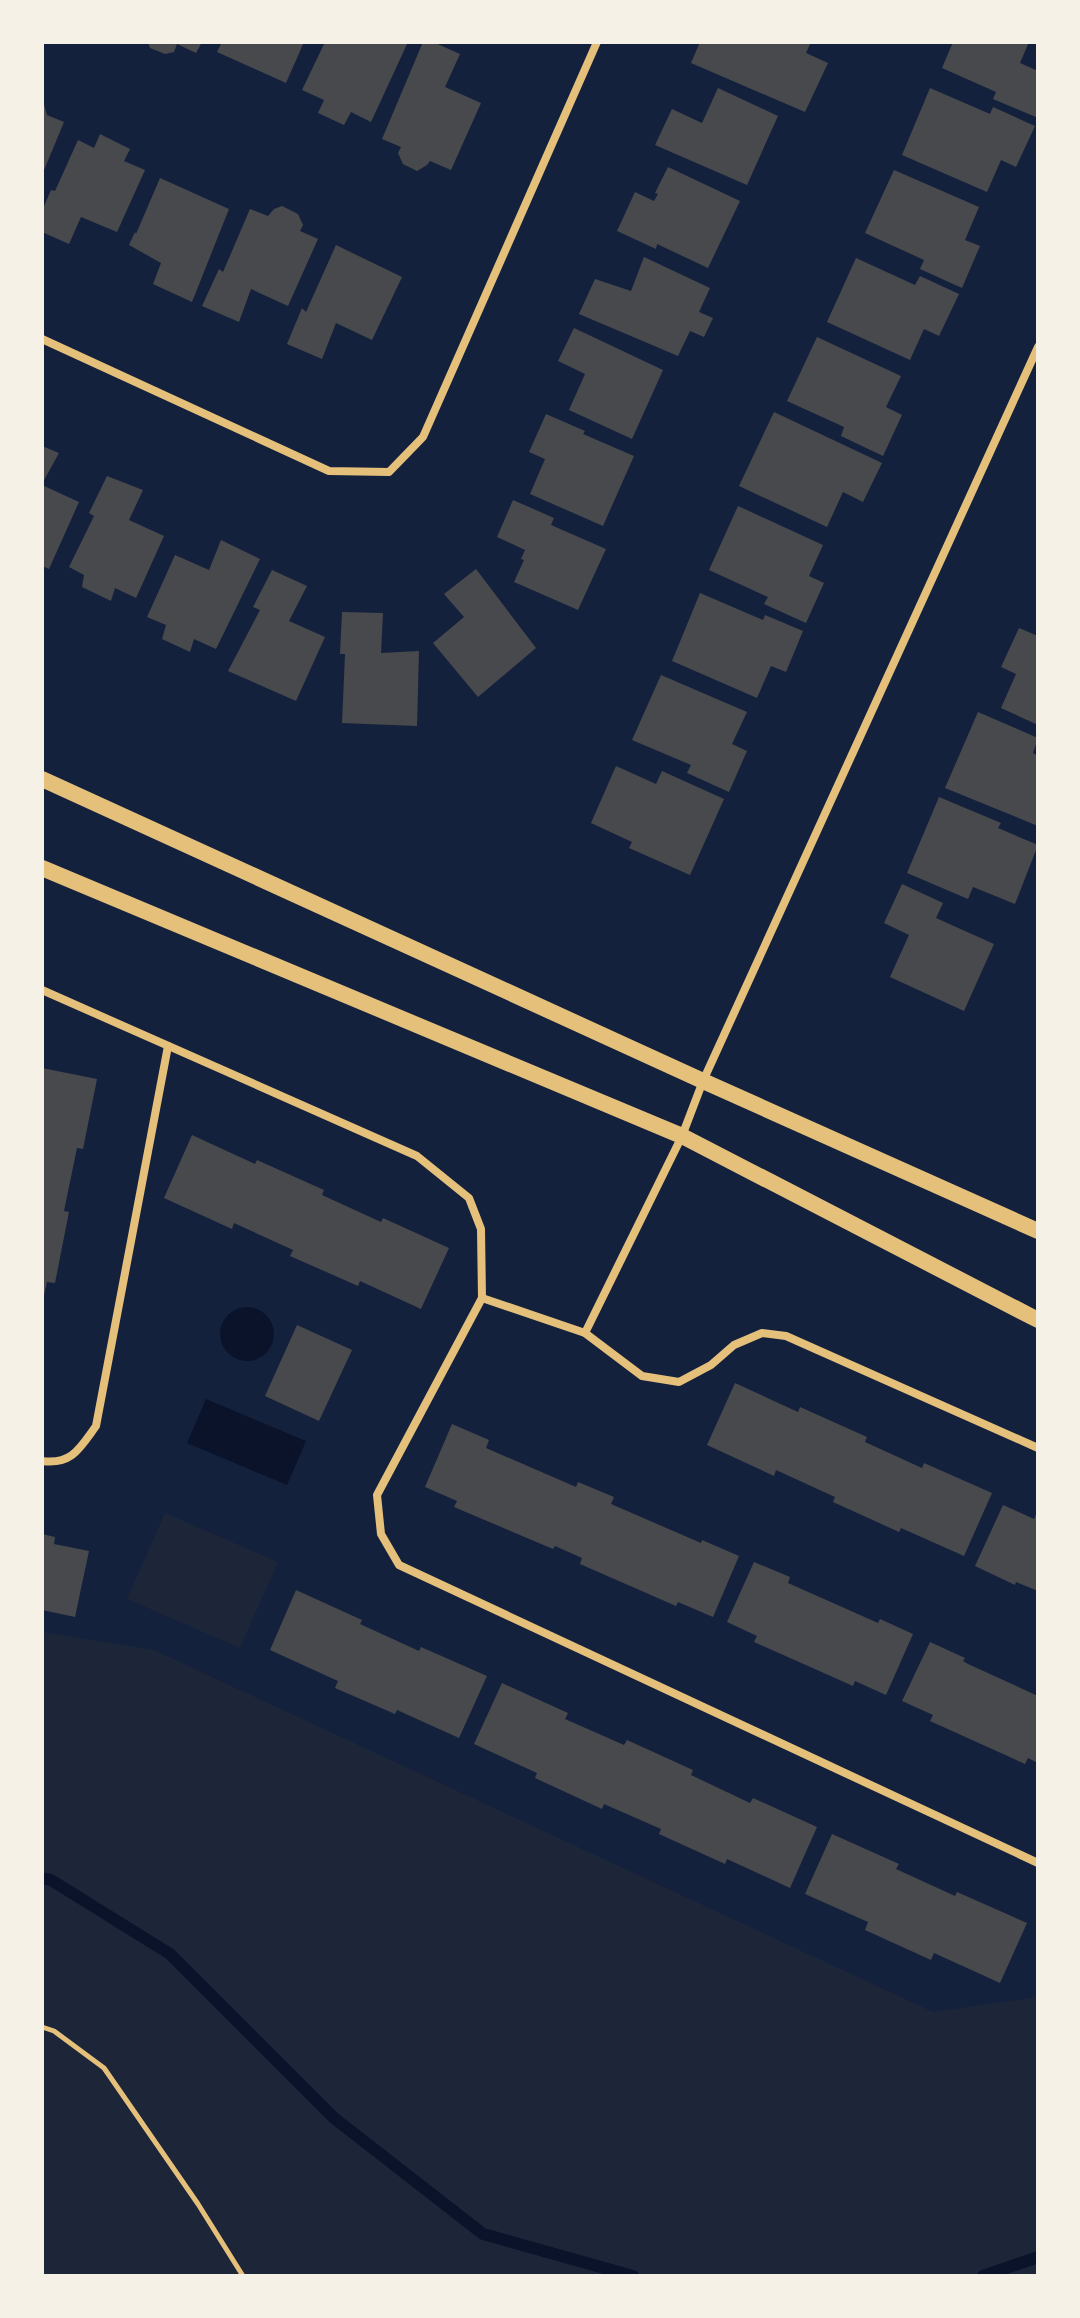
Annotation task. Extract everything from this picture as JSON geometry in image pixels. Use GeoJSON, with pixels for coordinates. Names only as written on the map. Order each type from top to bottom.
{"type":"FeatureCollection","features":[{"type":"Feature","properties":{"kind":"main road"},"geometry":{"type":"LineString","coordinates":[[42,779],[1038,1231]]}},
{"type":"Feature","properties":{"kind":"main road"},"geometry":{"type":"LineString","coordinates":[[42,868],[682,1136],[1038,1320]]}},
{"type":"Feature","properties":{"kind":"street"},"geometry":{"type":"LineString","coordinates":[[42,339],[329,471],[389,472],[423,437],[597,42]]}},
{"type":"Feature","properties":{"kind":"street"},"geometry":{"type":"LineString","coordinates":[[585,1333],[682,1136],[703,1081],[1038,347]]}},
{"type":"Feature","properties":{"kind":"street"},"geometry":{"type":"LineString","coordinates":[[42,990],[417,1156],[469,1198],[481,1229],[482,1298],[377,1495],[381,1534],[399,1565],[1038,1863]]}},
{"type":"Feature","properties":{"kind":"street"},"geometry":{"type":"LineString","coordinates":[[42,1461],[55,1462],[75,1454],[96,1426],[168,1046]]}},
{"type":"Feature","properties":{"kind":"street"},"geometry":{"type":"LineString","coordinates":[[482,1298],[585,1333],[642,1376],[679,1382],[711,1365],[734,1345],[762,1333],[786,1336],[1038,1448]]}},
{"type":"Feature","properties":{"kind":"path"},"geometry":{"type":"LineString","coordinates":[[42,2027],[54,2031],[104,2068],[198,2204],[243,2276]]}},
{"type":"Feature","properties":{"kind":"shaded area"},"geometry":{"type":"Polygon","coordinates":[[[247,1307],[266,1315],[274,1334],[266,1353],[247,1361],[228,1353],[220,1334],[228,1315],[247,1307]]]}},
{"type":"Feature","properties":{"kind":"shaded area"},"geometry":{"type":"Polygon","coordinates":[[[206,1399],[306,1441],[287,1485],[187,1443],[206,1399]]]}},
{"type":"Feature","properties":{"kind":"shaded area"},"geometry":{"type":"Polygon","coordinates":[[[165,1513],[278,1562],[240,1648],[127,1599],[165,1513]]]}},
{"type":"Feature","properties":{"kind":"shaded area"},"geometry":{"type":"Polygon","coordinates":[[[42,1632],[154,1650],[933,2012],[1038,1995],[1038,2276],[42,2276],[42,1632]]]}},
{"type":"Feature","properties":{"kind":"building"},"geometry":{"type":"Polygon","coordinates":[[[148,42],[202,42],[196,53],[177,44],[174,52],[165,54],[150,48],[148,42]]]}},
{"type":"Feature","properties":{"kind":"building"},"geometry":{"type":"Polygon","coordinates":[[[222,42],[304,42],[286,83],[217,52],[222,42]]]}},
{"type":"Feature","properties":{"kind":"building"},"geometry":{"type":"Polygon","coordinates":[[[325,42],[408,42],[371,122],[351,112],[344,125],[318,113],[324,100],[302,90],[325,42]]]}},
{"type":"Feature","properties":{"kind":"building"},"geometry":{"type":"Polygon","coordinates":[[[423,42],[433,42],[460,54],[445,87],[481,103],[451,170],[430,161],[417,171],[403,164],[398,153],[401,147],[382,139],[423,42]]]}},
{"type":"Feature","properties":{"kind":"building"},"geometry":{"type":"Polygon","coordinates":[[[700,42],[811,42],[806,53],[828,63],[805,112],[691,63],[700,42]]]}},
{"type":"Feature","properties":{"kind":"building"},"geometry":{"type":"Polygon","coordinates":[[[953,42],[1029,42],[1020,63],[1038,71],[1036,117],[993,99],[996,92],[942,68],[953,42]]]}},
{"type":"Feature","properties":{"kind":"building"},"geometry":{"type":"Polygon","coordinates":[[[718,88],[778,116],[747,185],[655,145],[672,109],[702,123],[718,88]]]}},
{"type":"Feature","properties":{"kind":"building"},"geometry":{"type":"Polygon","coordinates":[[[930,88],[990,114],[993,107],[1035,126],[1016,167],[1001,160],[987,192],[902,155],[930,88]]]}},
{"type":"Feature","properties":{"kind":"building"},"geometry":{"type":"Polygon","coordinates":[[[42,97],[47,115],[64,122],[42,175],[42,97]]]}},
{"type":"Feature","properties":{"kind":"building"},"geometry":{"type":"Polygon","coordinates":[[[100,134],[130,149],[124,161],[145,170],[117,232],[81,217],[69,244],[42,232],[42,211],[51,190],[55,191],[78,140],[94,148],[100,134]]]}},
{"type":"Feature","properties":{"kind":"building"},"geometry":{"type":"Polygon","coordinates":[[[668,167],[740,201],[708,268],[657,244],[656,249],[617,231],[635,192],[654,201],[668,167]]]}},
{"type":"Feature","properties":{"kind":"building"},"geometry":{"type":"Polygon","coordinates":[[[894,170],[979,207],[965,240],[980,246],[962,288],[920,269],[924,260],[865,233],[894,170]]]}},
{"type":"Feature","properties":{"kind":"building"},"geometry":{"type":"Polygon","coordinates":[[[160,178],[229,209],[192,302],[153,284],[161,263],[129,245],[160,178]]]}},
{"type":"Feature","properties":{"kind":"building"},"geometry":{"type":"Polygon","coordinates":[[[282,206],[298,214],[303,225],[300,231],[318,239],[288,306],[251,289],[239,322],[202,306],[219,269],[223,272],[250,209],[268,216],[282,206]]]}},
{"type":"Feature","properties":{"kind":"building"},"geometry":{"type":"Polygon","coordinates":[[[336,245],[402,277],[372,340],[336,323],[322,359],[287,344],[302,308],[306,312],[336,245]]]}},
{"type":"Feature","properties":{"kind":"building"},"geometry":{"type":"Polygon","coordinates":[[[644,257],[710,288],[699,312],[713,318],[704,337],[690,331],[678,356],[579,314],[595,279],[631,291],[644,257]]]}},
{"type":"Feature","properties":{"kind":"building"},"geometry":{"type":"Polygon","coordinates":[[[856,258],[915,285],[920,276],[959,294],[939,336],[924,329],[910,360],[827,322],[856,258]]]}},
{"type":"Feature","properties":{"kind":"building"},"geometry":{"type":"Polygon","coordinates":[[[574,328],[663,370],[632,439],[569,410],[585,374],[558,361],[574,328]]]}},
{"type":"Feature","properties":{"kind":"building"},"geometry":{"type":"Polygon","coordinates":[[[817,337],[901,376],[886,407],[902,415],[883,456],[841,436],[844,427],[787,401],[817,337]]]}},
{"type":"Feature","properties":{"kind":"building"},"geometry":{"type":"Polygon","coordinates":[[[774,412],[882,463],[863,502],[843,492],[827,527],[739,486],[774,412]]]}},
{"type":"Feature","properties":{"kind":"building"},"geometry":{"type":"Polygon","coordinates":[[[546,414],[634,456],[603,526],[530,494],[545,459],[529,452],[546,414]]]}},
{"type":"Feature","properties":{"kind":"building"},"geometry":{"type":"Polygon","coordinates":[[[42,446],[59,453],[42,484],[42,446]]]}},
{"type":"Feature","properties":{"kind":"building"},"geometry":{"type":"Polygon","coordinates":[[[107,476],[143,490],[129,520],[164,536],[136,598],[115,588],[111,601],[82,587],[84,575],[69,567],[94,516],[89,513],[107,476]]]}},
{"type":"Feature","properties":{"kind":"building"},"geometry":{"type":"Polygon","coordinates":[[[42,485],[79,502],[49,569],[42,566],[42,485]]]}},
{"type":"Feature","properties":{"kind":"building"},"geometry":{"type":"Polygon","coordinates":[[[513,500],[554,518],[551,525],[606,549],[578,610],[514,582],[525,550],[497,537],[513,500]]]}},
{"type":"Feature","properties":{"kind":"building"},"geometry":{"type":"Polygon","coordinates":[[[738,506],[823,545],[809,576],[824,583],[806,623],[764,604],[768,597],[709,570],[738,506]]]}},
{"type":"Feature","properties":{"kind":"building"},"geometry":{"type":"Polygon","coordinates":[[[221,540],[260,559],[216,649],[194,639],[190,652],[162,639],[166,625],[147,617],[175,555],[209,570],[221,540]]]}},
{"type":"Feature","properties":{"kind":"building"},"geometry":{"type":"Polygon","coordinates":[[[476,569],[536,648],[478,697],[433,643],[464,617],[444,594],[476,569]]]}},
{"type":"Feature","properties":{"kind":"building"},"geometry":{"type":"Polygon","coordinates":[[[272,570],[307,586],[289,621],[325,637],[296,701],[228,671],[260,610],[253,607],[272,570]]]}},
{"type":"Feature","properties":{"kind":"building"},"geometry":{"type":"Polygon","coordinates":[[[700,593],[763,620],[765,615],[803,631],[786,672],[771,666],[757,698],[672,661],[700,593]]]}},
{"type":"Feature","properties":{"kind":"building"},"geometry":{"type":"Polygon","coordinates":[[[342,612],[383,613],[381,653],[419,651],[417,726],[342,723],[345,654],[340,654],[342,612]]]}},
{"type":"Feature","properties":{"kind":"building"},"geometry":{"type":"Polygon","coordinates":[[[1019,628],[1038,636],[1038,725],[1001,708],[1016,674],[1001,667],[1019,628]]]}},
{"type":"Feature","properties":{"kind":"building"},"geometry":{"type":"Polygon","coordinates":[[[661,675],[747,712],[732,744],[747,751],[729,792],[687,773],[691,765],[632,740],[661,675]]]}},
{"type":"Feature","properties":{"kind":"building"},"geometry":{"type":"Polygon","coordinates":[[[978,712],[1038,738],[1033,753],[1038,756],[1038,826],[945,788],[978,712]]]}},
{"type":"Feature","properties":{"kind":"building"},"geometry":{"type":"Polygon","coordinates":[[[616,766],[656,784],[662,771],[724,799],[690,875],[629,848],[632,842],[591,823],[616,766]]]}},
{"type":"Feature","properties":{"kind":"building"},"geometry":{"type":"Polygon","coordinates":[[[939,797],[1001,823],[998,828],[1038,845],[1015,904],[973,887],[968,899],[907,873],[939,797]]]}},
{"type":"Feature","properties":{"kind":"building"},"geometry":{"type":"Polygon","coordinates":[[[902,884],[943,903],[936,918],[994,944],[964,1011],[890,977],[909,935],[884,923],[902,884]]]}},
{"type":"Feature","properties":{"kind":"building"},"geometry":{"type":"Polygon","coordinates":[[[42,1068],[97,1079],[83,1149],[77,1148],[64,1211],[69,1212],[55,1283],[47,1282],[43,1300],[42,1068]]]}},
{"type":"Feature","properties":{"kind":"building"},"geometry":{"type":"Polygon","coordinates":[[[192,1135],[255,1164],[257,1160],[324,1190],[322,1195],[381,1222],[383,1218],[449,1248],[421,1309],[360,1281],[358,1286],[290,1256],[293,1250],[234,1223],[232,1229],[164,1198],[192,1135]]]}},
{"type":"Feature","properties":{"kind":"building"},"geometry":{"type":"Polygon","coordinates":[[[297,1325],[352,1350],[319,1421],[265,1396],[297,1325]]]}},
{"type":"Feature","properties":{"kind":"building"},"geometry":{"type":"Polygon","coordinates":[[[735,1383],[798,1412],[800,1407],[867,1437],[865,1442],[922,1468],[924,1463],[992,1493],[964,1556],[901,1528],[899,1532],[833,1502],[835,1497],[776,1470],[774,1476],[707,1445],[735,1383]]]}},
{"type":"Feature","properties":{"kind":"building"},"geometry":{"type":"Polygon","coordinates":[[[452,1424],[489,1440],[486,1448],[576,1487],[578,1482],[614,1497],[611,1504],[739,1556],[713,1617],[678,1602],[676,1606],[580,1564],[582,1558],[454,1507],[457,1501],[425,1487],[452,1424]]]}},
{"type":"Feature","properties":{"kind":"building"},"geometry":{"type":"Polygon","coordinates":[[[1003,1505],[1034,1519],[1038,1510],[1038,1591],[1016,1582],[1015,1585],[975,1566],[1003,1505]]]}},
{"type":"Feature","properties":{"kind":"building"},"geometry":{"type":"Polygon","coordinates":[[[42,1534],[55,1537],[54,1544],[89,1551],[75,1617],[42,1610],[42,1534]]]}},
{"type":"Feature","properties":{"kind":"building"},"geometry":{"type":"Polygon","coordinates":[[[754,1562],[790,1577],[788,1583],[878,1623],[880,1619],[913,1634],[886,1695],[855,1681],[853,1686],[754,1642],[757,1636],[727,1622],[754,1562]]]}},
{"type":"Feature","properties":{"kind":"building"},"geometry":{"type":"Polygon","coordinates":[[[296,1590],[362,1620],[360,1624],[419,1651],[421,1647],[487,1676],[459,1738],[397,1710],[395,1714],[335,1688],[338,1681],[270,1650],[296,1590]]]}},
{"type":"Feature","properties":{"kind":"building"},"geometry":{"type":"Polygon","coordinates":[[[930,1642],[965,1658],[963,1661],[968,1664],[1038,1696],[1038,1763],[1028,1758],[1025,1764],[930,1721],[933,1715],[902,1701],[930,1642]]]}},
{"type":"Feature","properties":{"kind":"building"},"geometry":{"type":"Polygon","coordinates":[[[502,1683],[568,1713],[565,1719],[624,1745],[627,1740],[693,1770],[691,1775],[750,1803],[753,1798],[817,1827],[790,1888],[727,1859],[725,1864],[659,1834],[661,1829],[604,1804],[602,1809],[535,1778],[537,1773],[474,1744],[502,1683]]]}},
{"type":"Feature","properties":{"kind":"building"},"geometry":{"type":"Polygon","coordinates":[[[832,1834],[899,1864],[896,1869],[955,1896],[957,1892],[1027,1923],[1000,1983],[934,1953],[931,1960],[865,1930],[868,1922],[805,1894],[832,1834]]]}},
{"type":"Feature","properties":{"kind":"waterway"},"geometry":{"type":"LineString","coordinates":[[42,1878],[51,1880],[170,1954],[334,2118],[483,2234],[633,2276]]}},
{"type":"Feature","properties":{"kind":"waterway"},"geometry":{"type":"LineString","coordinates":[[983,2276],[1038,2257]]}}]}
